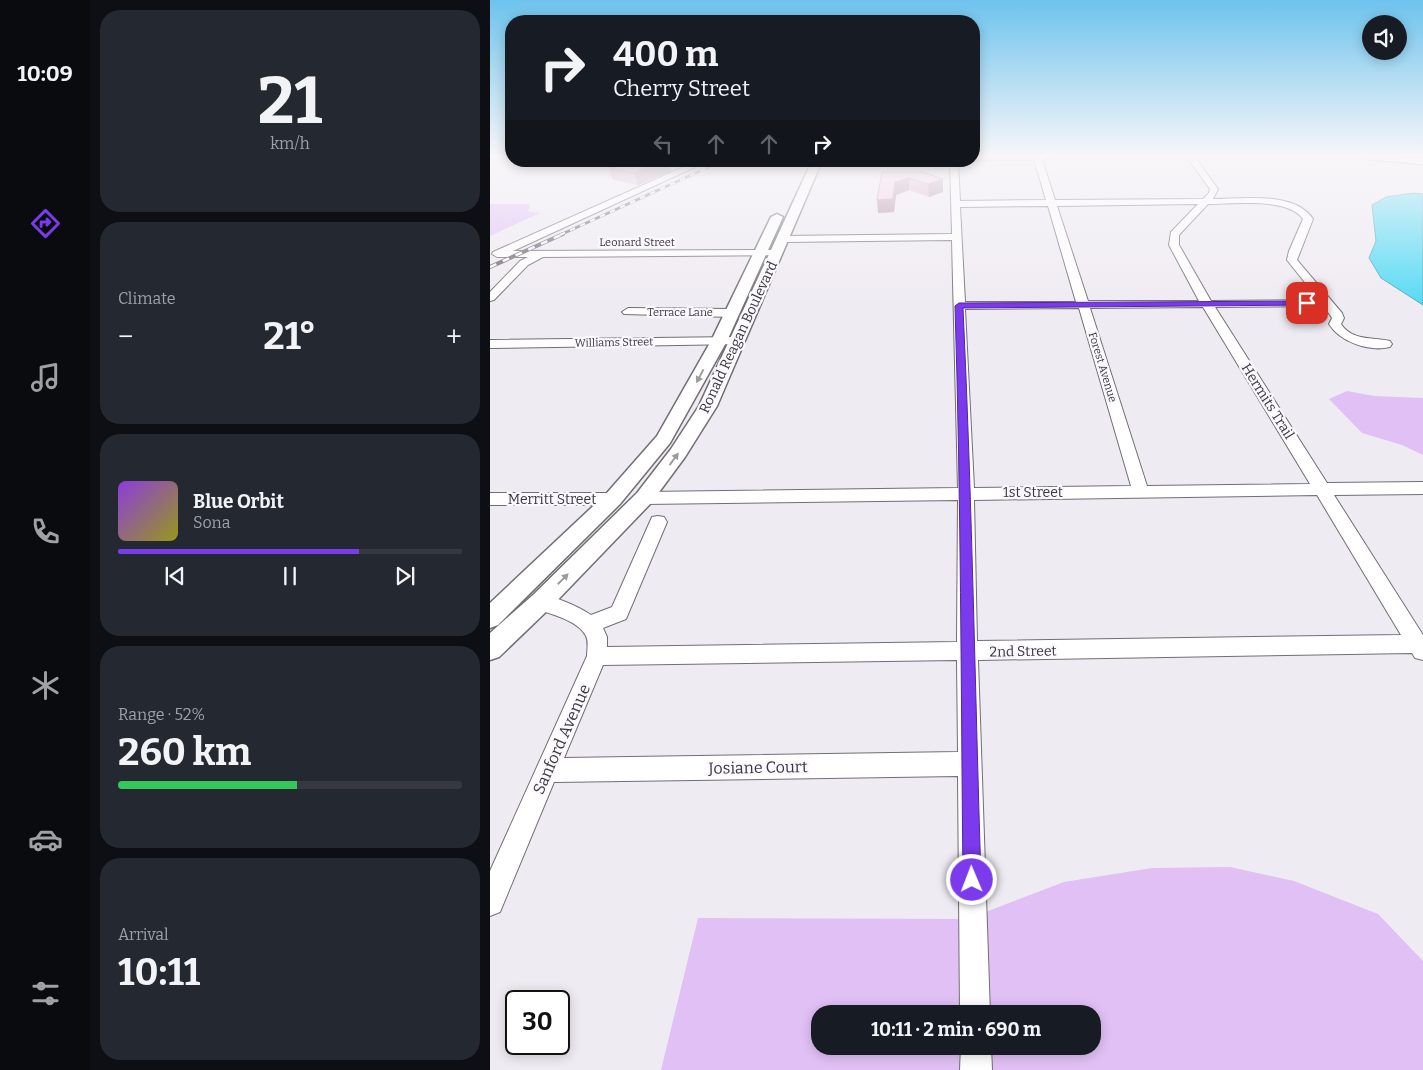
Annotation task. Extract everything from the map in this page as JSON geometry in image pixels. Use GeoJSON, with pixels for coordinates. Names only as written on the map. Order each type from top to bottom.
{"type":"FeatureCollection","features":[{"type":"Feature","properties":{"kind":"main road","name":"Ronald Reagan Boulevard"},"geometry":{"type":"LineString","coordinates":[[490,649],[541,602],[644,498],[678,453],[708,406],[797,206]]}},
{"type":"Feature","properties":{"kind":"main road","name":"Ronald Reagan Boulevard"},"geometry":{"type":"LineString","coordinates":[[490,618],[613,498],[664,439],[719,341],[782,208]]}},
{"type":"Feature","properties":{"kind":"main road"},"geometry":{"type":"LineString","coordinates":[[613,498],[644,498]]}},
{"type":"Feature","properties":{"kind":"street"},"geometry":{"type":"LineString","coordinates":[[493,256],[604,206]]}},
{"type":"Feature","properties":{"kind":"street"},"geometry":{"type":"LineString","coordinates":[[955,206],[966,493],[967,652],[975,1005]]}},
{"type":"Feature","properties":{"kind":"street","name":"Forest Avenue"},"geometry":{"type":"LineString","coordinates":[[1054,206],[1141,491]]}},
{"type":"Feature","properties":{"kind":"street","name":"Hermits Trail"},"geometry":{"type":"LineString","coordinates":[[1201,206],[1174,234],[1173,240],[1207,304],[1420,648]]}},
{"type":"Feature","properties":{"kind":"street"},"geometry":{"type":"LineString","coordinates":[[1289,206],[1301,211],[1308,219],[1304,234],[1292,252],[1292,260],[1338,318],[1335,324],[1336,329],[1344,335],[1364,342],[1386,344]]}},
{"type":"Feature","properties":{"kind":"street","name":"Leonard Street"},"geometry":{"type":"LineString","coordinates":[[493,256],[540,254],[759,254],[779,246],[956,237]]}},
{"type":"Feature","properties":{"kind":"street"},"geometry":{"type":"LineString","coordinates":[[490,298],[524,263],[540,254]]}},
{"type":"Feature","properties":{"kind":"street"},"geometry":{"type":"LineString","coordinates":[[959,306],[1327,303]]}},
{"type":"Feature","properties":{"kind":"street","name":"Terrace Lane"},"geometry":{"type":"LineString","coordinates":[[628,312],[732,313]]}},
{"type":"Feature","properties":{"kind":"street","name":"Williams Street"},"geometry":{"type":"LineString","coordinates":[[490,344],[738,341]]}},
{"type":"Feature","properties":{"kind":"street","name":"1st Street"},"geometry":{"type":"LineString","coordinates":[[644,498],[1423,488]]}},
{"type":"Feature","properties":{"kind":"street","name":"Merritt Street"},"geometry":{"type":"LineString","coordinates":[[490,499],[613,498]]}},
{"type":"Feature","properties":{"kind":"street"},"geometry":{"type":"LineString","coordinates":[[589,625],[619,613],[658,522]]}},
{"type":"Feature","properties":{"kind":"street"},"geometry":{"type":"LineString","coordinates":[[541,602],[566,611],[589,625],[597,638],[598,656]]}},
{"type":"Feature","properties":{"kind":"street","name":"2nd Street"},"geometry":{"type":"LineString","coordinates":[[598,656],[1420,648]]}},
{"type":"Feature","properties":{"kind":"street","name":"Sanford Avenue"},"geometry":{"type":"LineString","coordinates":[[490,902],[598,656]]}},
{"type":"Feature","properties":{"kind":"street","name":"Josiane Court"},"geometry":{"type":"LineString","coordinates":[[547,770],[970,764]]}},
{"type":"Feature","properties":{"kind":"street"},"geometry":{"type":"LineString","coordinates":[[976,1055],[976,1070]]}},
{"type":"Feature","properties":{"kind":"shaded area"},"geometry":{"type":"Polygon","coordinates":[[[490,206],[529,206],[527,211],[540,213],[490,236],[490,206]]]}},
{"type":"Feature","properties":{"kind":"shaded area"},"geometry":{"type":"Polygon","coordinates":[[[1347,391],[1374,396],[1423,398],[1423,455],[1402,445],[1362,433],[1329,399],[1347,391]]]}},
{"type":"Feature","properties":{"kind":"shaded area"},"geometry":{"type":"Polygon","coordinates":[[[1230,867],[1294,881],[1378,914],[1423,961],[1423,1070],[988,1070],[987,1055],[1101,1055],[1101,1005],[986,1005],[983,913],[1064,882],[1152,868],[1230,867]]]}},
{"type":"Feature","properties":{"kind":"shaded area"},"geometry":{"type":"Polygon","coordinates":[[[698,918],[963,918],[964,1005],[811,1005],[811,1055],[965,1055],[965,1070],[661,1070],[698,918]]]}},
{"type":"Feature","properties":{"kind":"water"},"geometry":{"type":"Polygon","coordinates":[[[1372,206],[1423,206],[1423,305],[1381,278],[1369,258],[1376,241],[1372,206]]]}},
{"type":"Feature","properties":{"kind":"railway"},"geometry":{"type":"LineString","coordinates":[[560,235],[624,206]]}},
{"type":"Feature","properties":{"kind":"railway"},"geometry":{"type":"LineString","coordinates":[[490,267],[563,234]]}},
{"type":"Feature","properties":{"kind":"route"},"geometry":{"type":"LineString","coordinates":[[972,880],[966,493],[959,306],[1307,303]]}}]}
